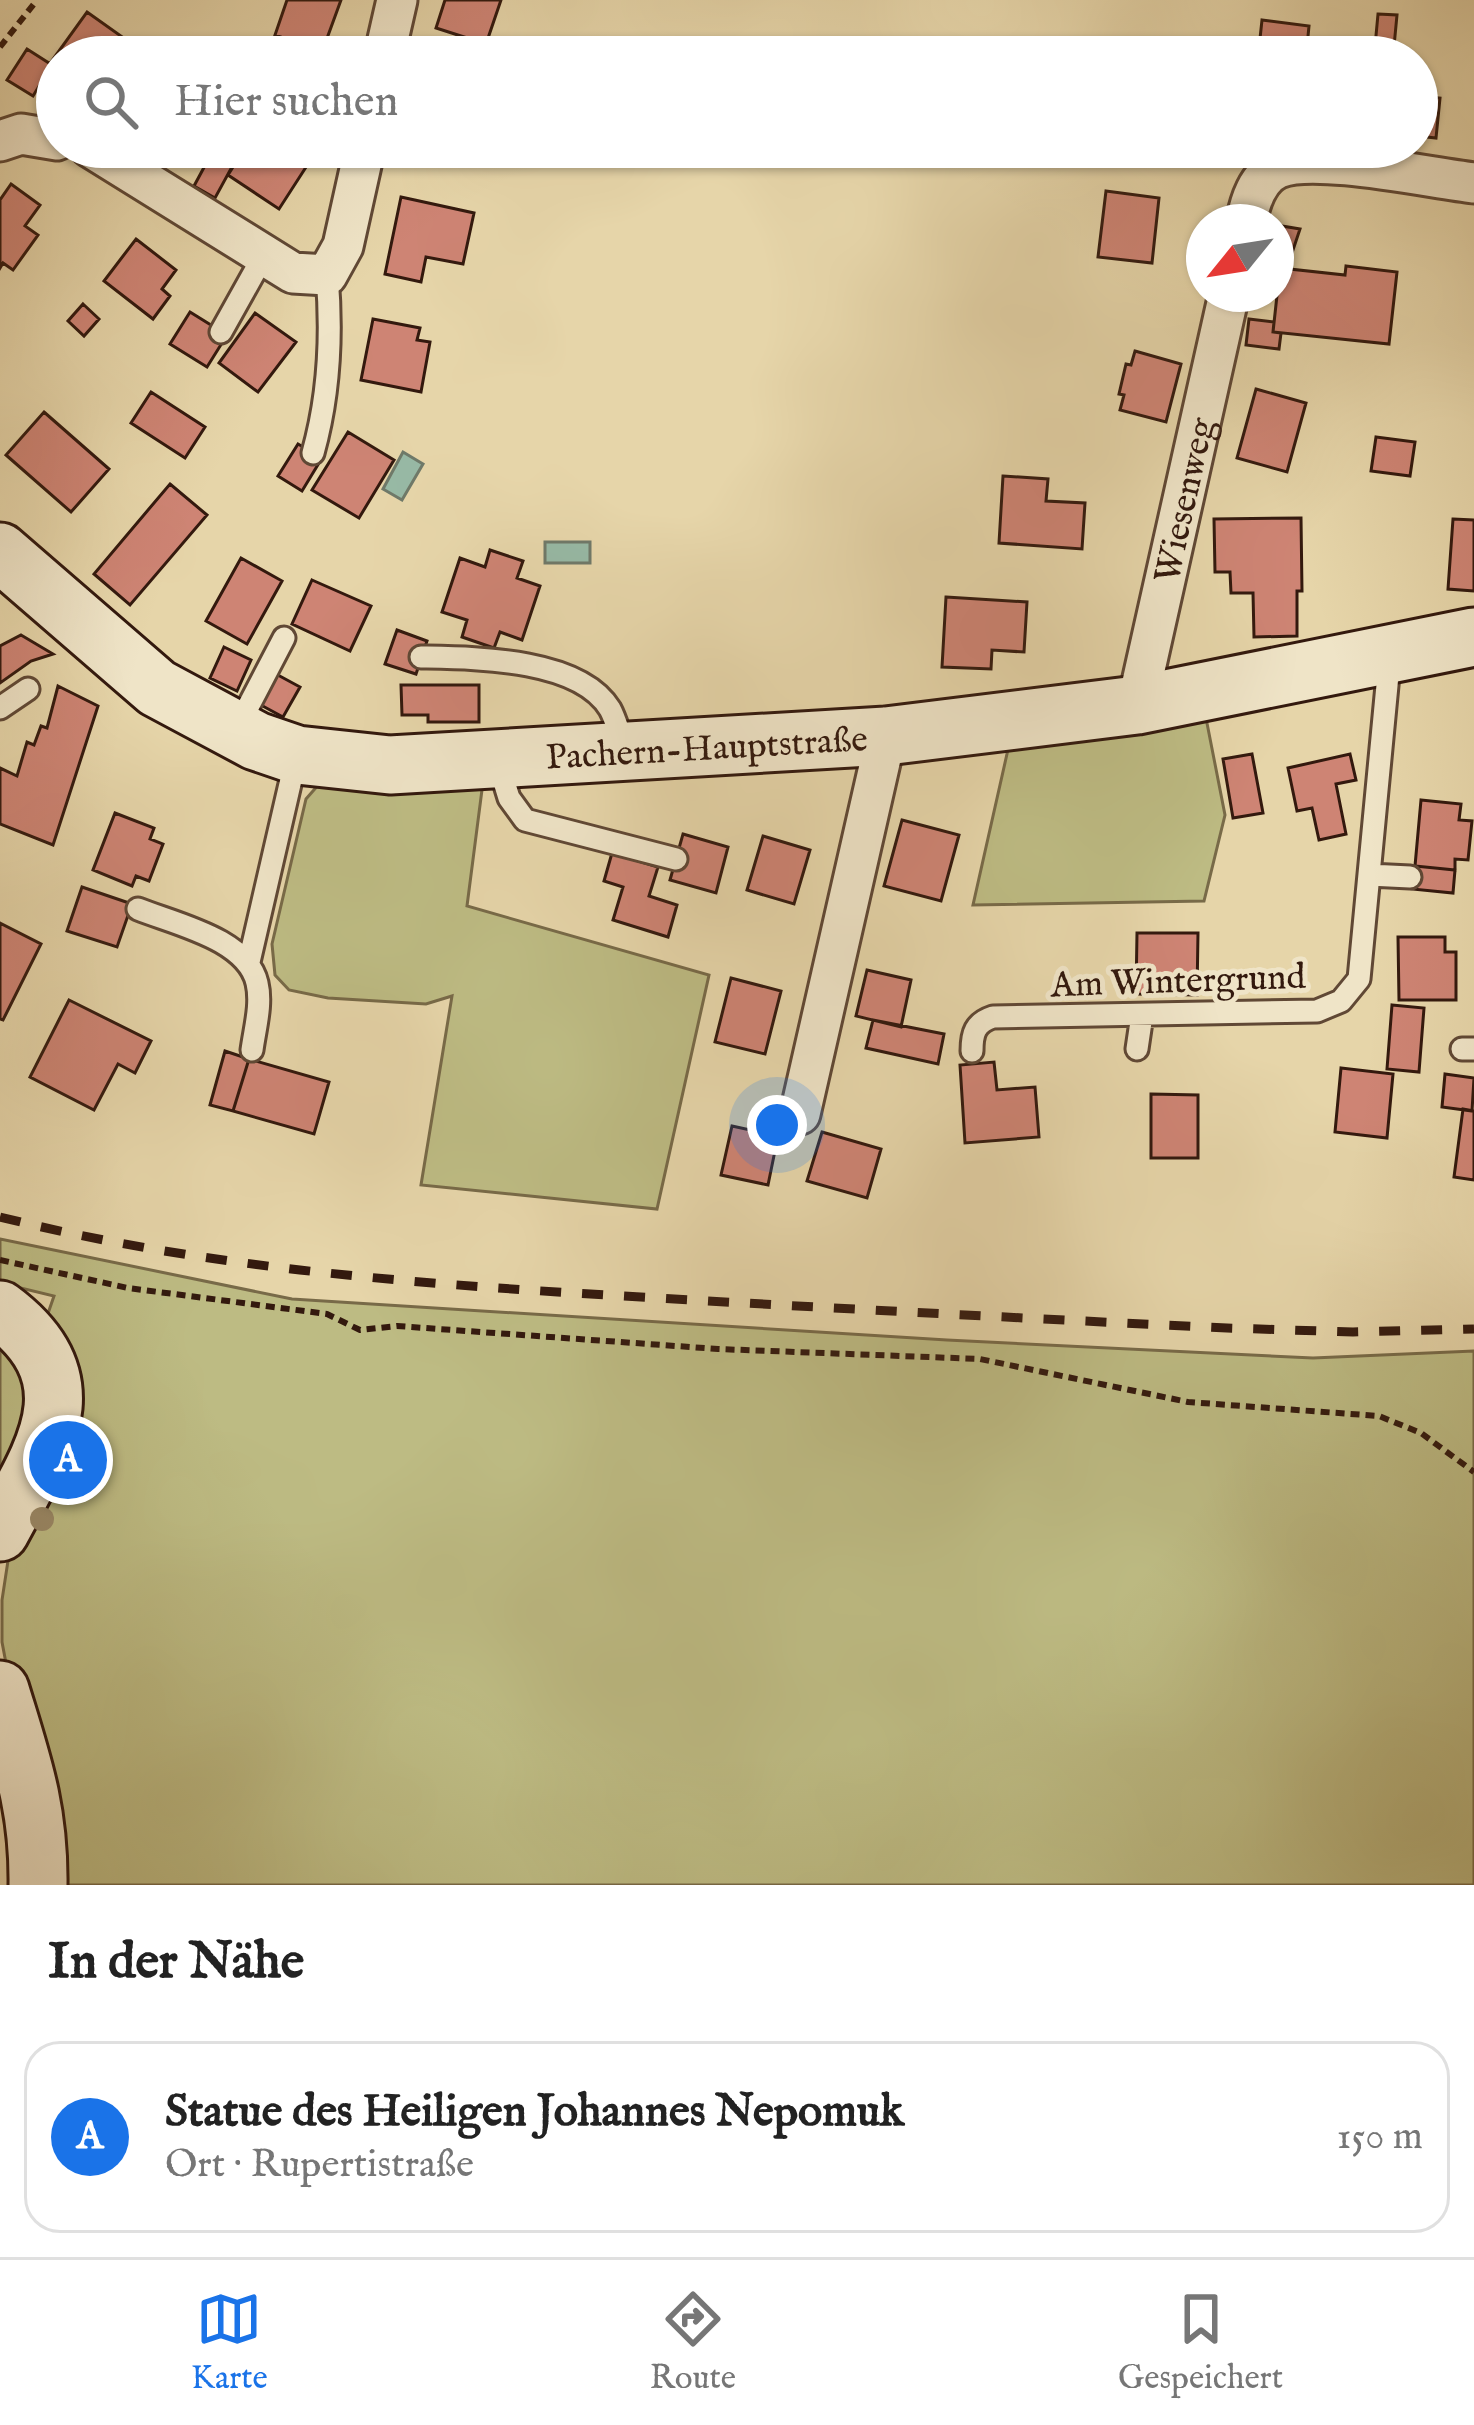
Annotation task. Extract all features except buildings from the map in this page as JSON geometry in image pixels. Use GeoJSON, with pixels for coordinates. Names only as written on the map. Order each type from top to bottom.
{"type":"FeatureCollection","features":[{"type":"Feature","properties":{"kind":"main road","name":"Pachern-Hauptstraße"},"geometry":{"type":"LineString","coordinates":[[8,575],[157,688],[236,730],[297,755],[390,765],[886,736],[1137,705],[1474,637]]}},
{"type":"Feature","properties":{"kind":"main road"},"geometry":{"type":"LineString","coordinates":[[0,1310],[22,1326],[43,1357],[56,1410],[46,1444],[0,1532]]}},
{"type":"Feature","properties":{"kind":"main road"},"geometry":{"type":"LineString","coordinates":[[0,1690],[29,1778],[38,1885]]}},
{"type":"Feature","properties":{"kind":"street"},"geometry":{"type":"LineString","coordinates":[[389,36],[397,0]]}},
{"type":"Feature","properties":{"kind":"street"},"geometry":{"type":"LineString","coordinates":[[0,141],[21,134],[36,136]]}},
{"type":"Feature","properties":{"kind":"street"},"geometry":{"type":"LineString","coordinates":[[124,168],[293,273],[327,275],[343,246],[360,168]]}},
{"type":"Feature","properties":{"kind":"street"},"geometry":{"type":"LineString","coordinates":[[1250,204],[1252,194],[1279,168]]}},
{"type":"Feature","properties":{"kind":"street"},"geometry":{"type":"LineString","coordinates":[[1355,168],[1474,183]]}},
{"type":"Feature","properties":{"kind":"street","name":"Wiesenweg"},"geometry":{"type":"LineString","coordinates":[[1137,705],[1225,312]]}},
{"type":"Feature","properties":{"kind":"street"},"geometry":{"type":"LineString","coordinates":[[800,1114],[886,736]]}},
{"type":"Feature","properties":{"kind":"lane"},"geometry":{"type":"LineString","coordinates":[[221,332],[264,255]]}},
{"type":"Feature","properties":{"kind":"lane"},"geometry":{"type":"LineString","coordinates":[[313,453],[324,414],[327,275]]}},
{"type":"Feature","properties":{"kind":"lane"},"geometry":{"type":"LineString","coordinates":[[236,730],[284,638]]}},
{"type":"Feature","properties":{"kind":"lane","name":"Am Wintergrund"},"geometry":{"type":"LineString","coordinates":[[972,1051],[972,1034],[982,1021],[993,1017],[1317,1011],[1341,1001],[1358,979],[1390,654]]}},
{"type":"Feature","properties":{"kind":"lane"},"geometry":{"type":"LineString","coordinates":[[422,657],[481,658],[586,683],[610,709],[626,752]]}},
{"type":"Feature","properties":{"kind":"lane"},"geometry":{"type":"LineString","coordinates":[[0,708],[28,689]]}},
{"type":"Feature","properties":{"kind":"lane"},"geometry":{"type":"LineString","coordinates":[[252,1050],[259,999],[249,962],[297,755]]}},
{"type":"Feature","properties":{"kind":"lane"},"geometry":{"type":"LineString","coordinates":[[497,759],[509,798],[525,820],[676,859]]}},
{"type":"Feature","properties":{"kind":"lane"},"geometry":{"type":"LineString","coordinates":[[1369,875],[1410,877]]}},
{"type":"Feature","properties":{"kind":"lane"},"geometry":{"type":"LineString","coordinates":[[139,909],[226,945],[249,962]]}},
{"type":"Feature","properties":{"kind":"lane"},"geometry":{"type":"LineString","coordinates":[[1137,1049],[1142,1015]]}},
{"type":"Feature","properties":{"kind":"path"},"geometry":{"type":"LineString","coordinates":[[0,47],[37,0]]}},
{"type":"Feature","properties":{"kind":"path"},"geometry":{"type":"LineString","coordinates":[[0,1259],[128,1288],[327,1314],[360,1330],[397,1326],[718,1349],[980,1359],[1188,1402],[1379,1416],[1421,1432],[1474,1472]]}},
{"type":"Feature","properties":{"kind":"shaded area"},"geometry":{"type":"Polygon","coordinates":[[[403,452],[423,464],[402,500],[383,489],[403,452]]]}},
{"type":"Feature","properties":{"kind":"shaded area"},"geometry":{"type":"Polygon","coordinates":[[[545,542],[590,542],[590,563],[545,563],[545,542]]]}},
{"type":"Feature","properties":{"kind":"shaded area"},"geometry":{"type":"Polygon","coordinates":[[[1205,713],[1225,815],[1204,901],[973,905],[1009,745],[1205,713]]]}},
{"type":"Feature","properties":{"kind":"shaded area"},"geometry":{"type":"Polygon","coordinates":[[[483,782],[467,906],[709,975],[657,1209],[421,1185],[452,996],[426,1004],[328,998],[289,990],[275,975],[272,944],[306,799],[320,783],[483,782]]]}},
{"type":"Feature","properties":{"kind":"shaded area"},"geometry":{"type":"Polygon","coordinates":[[[0,1239],[292,1299],[1313,1358],[1474,1351],[1474,1885],[48,1885],[2,1642],[2,1600],[44,1325],[54,1296],[0,1283],[0,1239]]]}},
{"type":"Feature","properties":{"kind":"shaded area"},"geometry":{"type":"Polygon","coordinates":[[[0,1337],[35,1395],[0,1491],[0,1337]]]}},
{"type":"Feature","properties":{"kind":"railway"},"geometry":{"type":"LineString","coordinates":[[0,1217],[244,1263],[491,1287],[1227,1328],[1474,1329]]}},
{"type":"Feature","properties":{"kind":"place","name":"Statue des Heiligen Johannes Nepomuk"},"geometry":{"type":"Point","coordinates":[68,1460]}}]}
